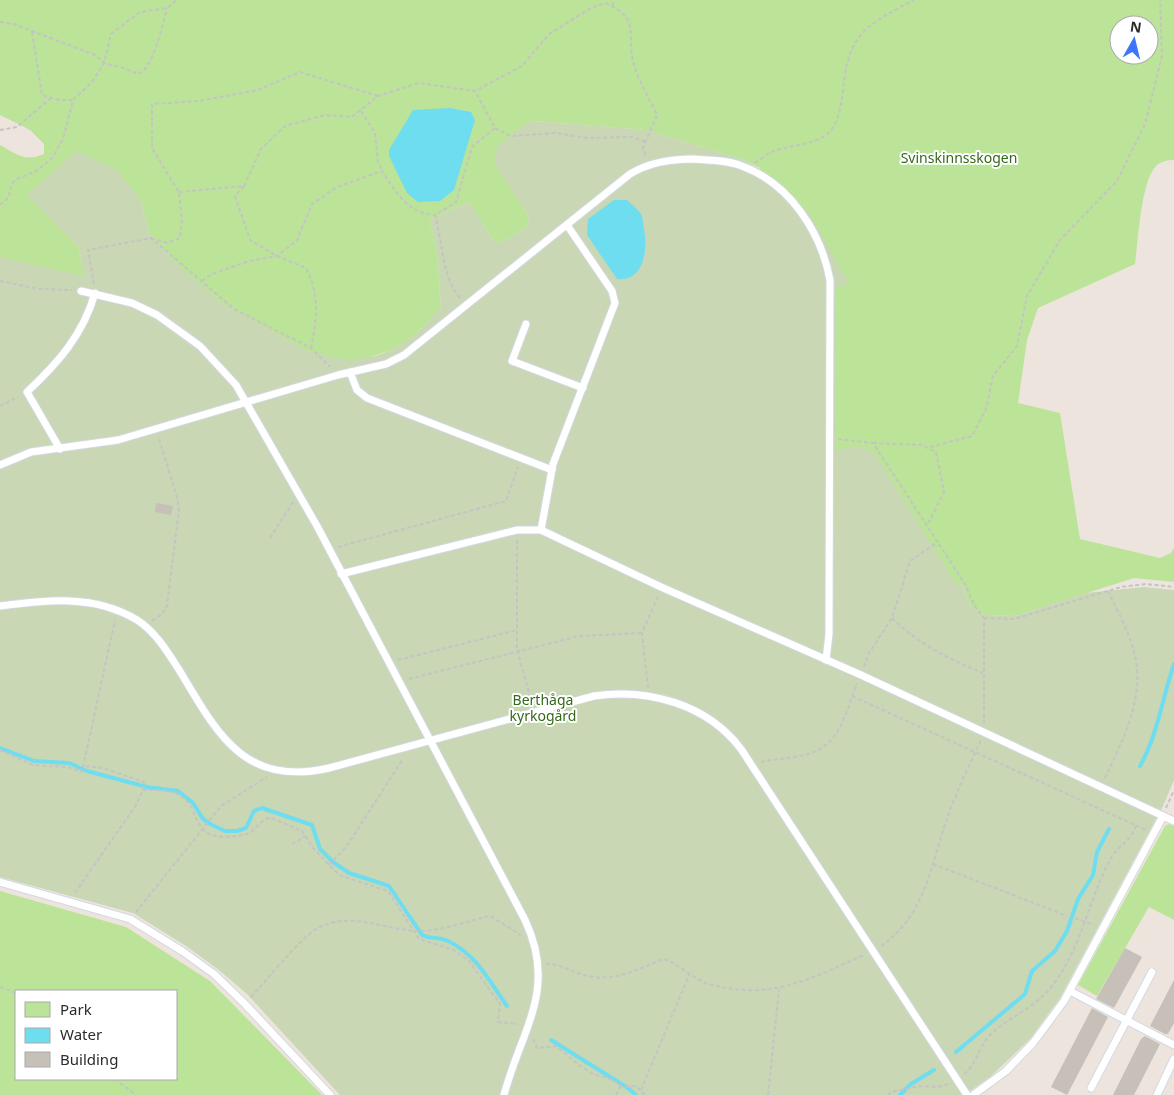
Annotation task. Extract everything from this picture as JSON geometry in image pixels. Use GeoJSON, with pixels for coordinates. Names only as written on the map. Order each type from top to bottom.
{"type":"FeatureCollection","features":[{"type":"Feature","properties":{"kind":"lane"},"geometry":{"type":"LineString","coordinates":[[0,465],[25,453],[108,443],[338,375],[386,364],[404,355],[630,174],[670,160],[722,161],[747,168],[781,192],[803,215],[817,236],[827,264],[830,287],[831,439],[829,634],[826,660]]}},
{"type":"Feature","properties":{"kind":"lane"},"geometry":{"type":"LineString","coordinates":[[541,530],[552,470],[613,312],[615,299],[608,285],[567,225]]}},
{"type":"Feature","properties":{"kind":"lane"},"geometry":{"type":"LineString","coordinates":[[81,291],[95,293],[144,308],[179,329],[212,357],[248,401],[525,920],[533,941],[538,964],[537,996],[504,1095]]}},
{"type":"Feature","properties":{"kind":"lane"},"geometry":{"type":"LineString","coordinates":[[60,449],[27,392],[65,354],[86,320],[95,293]]}},
{"type":"Feature","properties":{"kind":"lane"},"geometry":{"type":"LineString","coordinates":[[526,324],[512,361],[583,388]]}},
{"type":"Feature","properties":{"kind":"lane"},"geometry":{"type":"LineString","coordinates":[[350,372],[357,390],[367,398],[552,470]]}},
{"type":"Feature","properties":{"kind":"lane"},"geometry":{"type":"LineString","coordinates":[[341,574],[517,530],[541,530],[662,587],[861,675],[1174,821]]}},
{"type":"Feature","properties":{"kind":"lane"},"geometry":{"type":"LineString","coordinates":[[0,606],[59,599],[89,602],[118,611],[144,626],[169,654],[223,738],[251,760],[280,771],[322,770],[534,711],[602,695],[619,693],[649,695],[678,703],[708,719],[732,738],[752,764],[967,1095]]}},
{"type":"Feature","properties":{"kind":"lane"},"geometry":{"type":"LineString","coordinates":[[973,1095],[1006,1071],[1033,1043],[1070,991],[1163,816]]}},
{"type":"Feature","properties":{"kind":"lane"},"geometry":{"type":"LineString","coordinates":[[0,882],[130,919],[206,968],[245,1004],[330,1095]]}},
{"type":"Feature","properties":{"kind":"lane"},"geometry":{"type":"LineString","coordinates":[[1091,1088],[1152,972]]}},
{"type":"Feature","properties":{"kind":"lane"},"geometry":{"type":"LineString","coordinates":[[1070,991],[1174,1045]]}},
{"type":"Feature","properties":{"kind":"lane"},"geometry":{"type":"LineString","coordinates":[[1157,1095],[1174,1059]]}},
{"type":"Feature","properties":{"kind":"path"},"geometry":{"type":"LineString","coordinates":[[0,205],[9,197],[11,185],[15,180],[38,170],[52,158],[63,139],[74,100],[92,82],[104,63],[111,34],[140,12],[167,8],[177,0]]}},
{"type":"Feature","properties":{"kind":"path"},"geometry":{"type":"LineString","coordinates":[[612,6],[614,0]]}},
{"type":"Feature","properties":{"kind":"path"},"geometry":{"type":"LineString","coordinates":[[747,168],[772,152],[820,138],[833,127],[841,99],[846,65],[853,45],[870,24],[914,0]]}},
{"type":"Feature","properties":{"kind":"path"},"geometry":{"type":"LineString","coordinates":[[831,439],[930,447],[972,436],[986,409],[993,376],[1017,346],[1027,296],[1060,240],[1116,181],[1145,124],[1162,56],[1160,0]]}},
{"type":"Feature","properties":{"kind":"path"},"geometry":{"type":"LineString","coordinates":[[311,348],[318,314],[312,280],[306,268],[277,256],[250,240],[235,196],[244,186],[261,150],[286,126],[325,115],[352,117],[378,96],[418,83],[475,91],[522,66],[549,34],[591,8],[605,3],[622,10],[630,21],[634,64],[657,115],[643,148],[649,166]]}},
{"type":"Feature","properties":{"kind":"path"},"geometry":{"type":"LineString","coordinates":[[0,22],[14,24],[95,55],[104,63],[124,68],[132,73],[143,73],[149,65],[167,8]]}},
{"type":"Feature","properties":{"kind":"path"},"geometry":{"type":"LineString","coordinates":[[32,32],[42,95],[59,100],[74,100]]}},
{"type":"Feature","properties":{"kind":"path"},"geometry":{"type":"LineString","coordinates":[[95,293],[88,250],[151,238],[168,244],[180,238],[182,220],[179,192],[152,148],[152,104],[198,101],[258,90],[300,72],[378,96]]}},
{"type":"Feature","properties":{"kind":"path"},"geometry":{"type":"LineString","coordinates":[[475,91],[495,128],[511,136],[556,133],[587,138],[630,137],[646,142]]}},
{"type":"Feature","properties":{"kind":"path"},"geometry":{"type":"LineString","coordinates":[[0,130],[17,127],[51,98]]}},
{"type":"Feature","properties":{"kind":"path"},"geometry":{"type":"LineString","coordinates":[[360,111],[375,133],[378,161],[382,171],[398,195],[409,207],[424,214],[434,214],[456,202],[472,147],[495,128]]}},
{"type":"Feature","properties":{"kind":"path"},"geometry":{"type":"LineString","coordinates":[[202,281],[212,274],[249,261],[277,256],[296,240],[312,204],[337,187],[382,171]]}},
{"type":"Feature","properties":{"kind":"path"},"geometry":{"type":"LineString","coordinates":[[179,192],[244,186]]}},
{"type":"Feature","properties":{"kind":"path"},"geometry":{"type":"LineString","coordinates":[[434,214],[440,233],[445,266],[453,289],[466,304]]}},
{"type":"Feature","properties":{"kind":"path"},"geometry":{"type":"LineString","coordinates":[[151,238],[234,309],[311,348],[338,375]]}},
{"type":"Feature","properties":{"kind":"path"},"geometry":{"type":"LineString","coordinates":[[0,281],[40,290],[81,291]]}},
{"type":"Feature","properties":{"kind":"path"},"geometry":{"type":"LineString","coordinates":[[0,406],[27,392]]}},
{"type":"Feature","properties":{"kind":"path"},"geometry":{"type":"LineString","coordinates":[[144,626],[162,614],[167,606],[179,510],[177,496],[157,429]]}},
{"type":"Feature","properties":{"kind":"path"},"geometry":{"type":"LineString","coordinates":[[538,964],[560,965],[586,976],[613,978],[663,959],[704,982],[735,990],[762,991],[779,989],[803,982],[874,951],[892,936],[919,904],[948,814],[984,732],[984,618],[938,542],[873,442]]}},
{"type":"Feature","properties":{"kind":"path"},"geometry":{"type":"LineString","coordinates":[[927,526],[944,492],[938,456],[930,447]]}},
{"type":"Feature","properties":{"kind":"path"},"geometry":{"type":"LineString","coordinates":[[329,550],[506,501],[521,458]]}},
{"type":"Feature","properties":{"kind":"path"},"geometry":{"type":"LineString","coordinates":[[270,538],[298,493]]}},
{"type":"Feature","properties":{"kind":"path"},"geometry":{"type":"LineString","coordinates":[[517,530],[517,650],[534,711]]}},
{"type":"Feature","properties":{"kind":"path"},"geometry":{"type":"LineString","coordinates":[[752,764],[822,748],[837,732],[869,653],[892,618],[910,562],[938,542]]}},
{"type":"Feature","properties":{"kind":"path"},"geometry":{"type":"LineString","coordinates":[[984,618],[1014,619],[1121,587],[1146,584],[1174,587]]}},
{"type":"Feature","properties":{"kind":"path"},"geometry":{"type":"LineString","coordinates":[[649,695],[642,634],[662,587]]}},
{"type":"Feature","properties":{"kind":"path"},"geometry":{"type":"LineString","coordinates":[[1101,787],[1128,726],[1135,704],[1137,684],[1134,650],[1108,591]]}},
{"type":"Feature","properties":{"kind":"path"},"geometry":{"type":"LineString","coordinates":[[0,750],[35,766],[68,767],[82,772],[118,611]]}},
{"type":"Feature","properties":{"kind":"path"},"geometry":{"type":"LineString","coordinates":[[892,618],[911,637],[932,650],[983,673]]}},
{"type":"Feature","properties":{"kind":"path"},"geometry":{"type":"LineString","coordinates":[[387,662],[517,630]]}},
{"type":"Feature","properties":{"kind":"path"},"geometry":{"type":"LineString","coordinates":[[398,682],[517,650],[579,636],[642,634]]}},
{"type":"Feature","properties":{"kind":"path"},"geometry":{"type":"LineString","coordinates":[[852,696],[1154,834]]}},
{"type":"Feature","properties":{"kind":"path"},"geometry":{"type":"LineString","coordinates":[[329,865],[346,847],[412,746]]}},
{"type":"Feature","properties":{"kind":"path"},"geometry":{"type":"LineString","coordinates":[[70,901],[136,805],[144,790],[144,782],[103,768],[84,766]]}},
{"type":"Feature","properties":{"kind":"path"},"geometry":{"type":"LineString","coordinates":[[130,919],[221,806],[257,782],[280,771]]}},
{"type":"Feature","properties":{"kind":"path"},"geometry":{"type":"LineString","coordinates":[[144,790],[170,792],[182,796],[202,830],[218,836],[240,836],[250,832],[265,818],[270,818],[299,829],[329,865],[342,876],[388,891],[415,931],[418,939],[454,950],[469,962],[500,1004],[498,1022],[516,1023],[527,1030]]}},
{"type":"Feature","properties":{"kind":"path"},"geometry":{"type":"LineString","coordinates":[[1163,816],[1174,790]]}},
{"type":"Feature","properties":{"kind":"path"},"geometry":{"type":"LineString","coordinates":[[888,1095],[890,1092],[920,1086],[945,1086],[957,1079],[972,1067],[988,1037],[1032,1006],[1047,992],[1076,945],[1111,858],[1133,835],[1136,826]]}},
{"type":"Feature","properties":{"kind":"path"},"geometry":{"type":"LineString","coordinates":[[292,844],[306,836]]}},
{"type":"Feature","properties":{"kind":"path"},"geometry":{"type":"LineString","coordinates":[[932,864],[1067,916]]}},
{"type":"Feature","properties":{"kind":"path"},"geometry":{"type":"LineString","coordinates":[[245,1004],[318,928],[333,922],[353,921],[415,931],[490,916],[533,941]]}},
{"type":"Feature","properties":{"kind":"path"},"geometry":{"type":"LineString","coordinates":[[1075,918],[1085,922]]}},
{"type":"Feature","properties":{"kind":"path"},"geometry":{"type":"LineString","coordinates":[[641,1090],[689,975]]}},
{"type":"Feature","properties":{"kind":"path"},"geometry":{"type":"LineString","coordinates":[[0,986],[15,993]]}},
{"type":"Feature","properties":{"kind":"path"},"geometry":{"type":"LineString","coordinates":[[768,1095],[779,989]]}},
{"type":"Feature","properties":{"kind":"path"},"geometry":{"type":"LineString","coordinates":[[537,1048],[556,1046],[579,1066],[620,1085],[634,1086],[645,1095]]}},
{"type":"Feature","properties":{"kind":"path"},"geometry":{"type":"LineString","coordinates":[[116,1080],[136,1095]]}},
{"type":"Feature","properties":{"kind":"path"},"geometry":{"type":"LineString","coordinates":[[616,1095],[620,1085]]}},
{"type":"Feature","properties":{"kind":"green space","name":"Svinskinnsskogen"},"geometry":{"type":"Polygon","coordinates":[[[0,0],[1174,0],[1174,160],[1165,161],[1156,166],[1147,184],[1141,212],[1135,264],[1038,308],[1027,340],[1018,403],[1060,413],[1080,539],[1160,558],[1171,553],[1174,548],[1174,582],[1134,578],[1015,616],[987,615],[971,608],[962,585],[957,585],[835,451],[835,345],[760,168],[741,159],[646,130],[533,121],[522,126],[496,166],[529,217],[527,227],[501,243],[492,239],[469,202],[429,220],[437,253],[441,308],[414,336],[394,349],[362,360],[349,360],[249,392],[170,256],[149,234],[141,200],[28,195],[79,248],[84,276],[80,275],[0,329],[0,145],[26,157],[44,154],[44,144],[30,130],[0,115],[0,0]]]}},
{"type":"Feature","properties":{"kind":"green space","name":"Berthåga kyrkogård"},"geometry":{"type":"Polygon","coordinates":[[[533,121],[646,130],[741,159],[780,183],[810,215],[850,285],[835,287],[835,451],[851,446],[873,451],[957,585],[962,585],[971,608],[987,615],[1015,616],[1086,593],[1144,587],[1174,590],[1174,780],[1163,806],[1060,998],[1030,1039],[990,1077],[964,1095],[340,1095],[247,994],[219,970],[186,946],[133,913],[0,877],[0,257],[84,276],[79,248],[27,195],[77,151],[117,170],[141,200],[149,234],[183,270],[220,302],[309,352],[349,360],[376,356],[394,349],[414,336],[441,308],[437,253],[429,220],[469,202],[492,239],[501,243],[527,227],[529,217],[496,166],[496,152],[498,146],[522,126],[533,121]]]}},
{"type":"Feature","properties":{"kind":"green space"},"geometry":{"type":"Polygon","coordinates":[[[1169,824],[1174,826],[1174,920],[1149,907],[1097,996],[1078,985],[1165,826],[1169,824]]]}},
{"type":"Feature","properties":{"kind":"green space"},"geometry":{"type":"Polygon","coordinates":[[[0,891],[126,927],[210,981],[322,1095],[0,1095],[0,891]]]}},
{"type":"Feature","properties":{"kind":"water"},"geometry":{"type":"Polygon","coordinates":[[[450,108],[471,112],[475,120],[454,190],[440,201],[418,202],[407,193],[389,156],[389,150],[413,110],[450,108]]]}},
{"type":"Feature","properties":{"kind":"water"},"geometry":{"type":"Polygon","coordinates":[[[614,200],[627,200],[640,212],[643,219],[645,246],[642,263],[633,275],[626,279],[617,279],[587,235],[588,219],[614,200]]]}},
{"type":"Feature","properties":{"kind":"building"},"geometry":{"type":"Polygon","coordinates":[[[156,503],[173,506],[171,515],[155,512],[156,503]]]}},
{"type":"Feature","properties":{"kind":"building"},"geometry":{"type":"Polygon","coordinates":[[[1125,948],[1142,957],[1114,1008],[1096,999],[1125,948]]]}},
{"type":"Feature","properties":{"kind":"building"},"geometry":{"type":"Polygon","coordinates":[[[1174,980],[1174,1023],[1168,1034],[1165,1034],[1150,1026],[1174,980]]]}},
{"type":"Feature","properties":{"kind":"building"},"geometry":{"type":"Polygon","coordinates":[[[1092,1008],[1108,1017],[1067,1095],[1051,1087],[1092,1008]]]}},
{"type":"Feature","properties":{"kind":"building"},"geometry":{"type":"Polygon","coordinates":[[[1145,1036],[1160,1044],[1134,1095],[1113,1095],[1141,1039],[1145,1036]]]}},
{"type":"Feature","properties":{"kind":"waterway"},"geometry":{"type":"LineString","coordinates":[[1140,766],[1156,729],[1174,664]]}},
{"type":"Feature","properties":{"kind":"waterway"},"geometry":{"type":"LineString","coordinates":[[0,748],[34,761],[69,763],[87,771],[147,787],[178,791],[193,803],[203,819],[225,831],[237,831],[246,828],[254,811],[262,808],[312,825],[320,849],[333,862],[349,873],[389,886],[422,935],[448,941],[467,954],[482,969],[507,1006]]}},
{"type":"Feature","properties":{"kind":"waterway"},"geometry":{"type":"LineString","coordinates":[[956,1052],[1025,994],[1032,971],[1055,951],[1067,931],[1078,899],[1093,875],[1097,852],[1109,829]]}},
{"type":"Feature","properties":{"kind":"waterway"},"geometry":{"type":"LineString","coordinates":[[551,1040],[628,1088],[636,1095]]}},
{"type":"Feature","properties":{"kind":"waterway"},"geometry":{"type":"LineString","coordinates":[[900,1095],[911,1084],[934,1070]]}}]}
